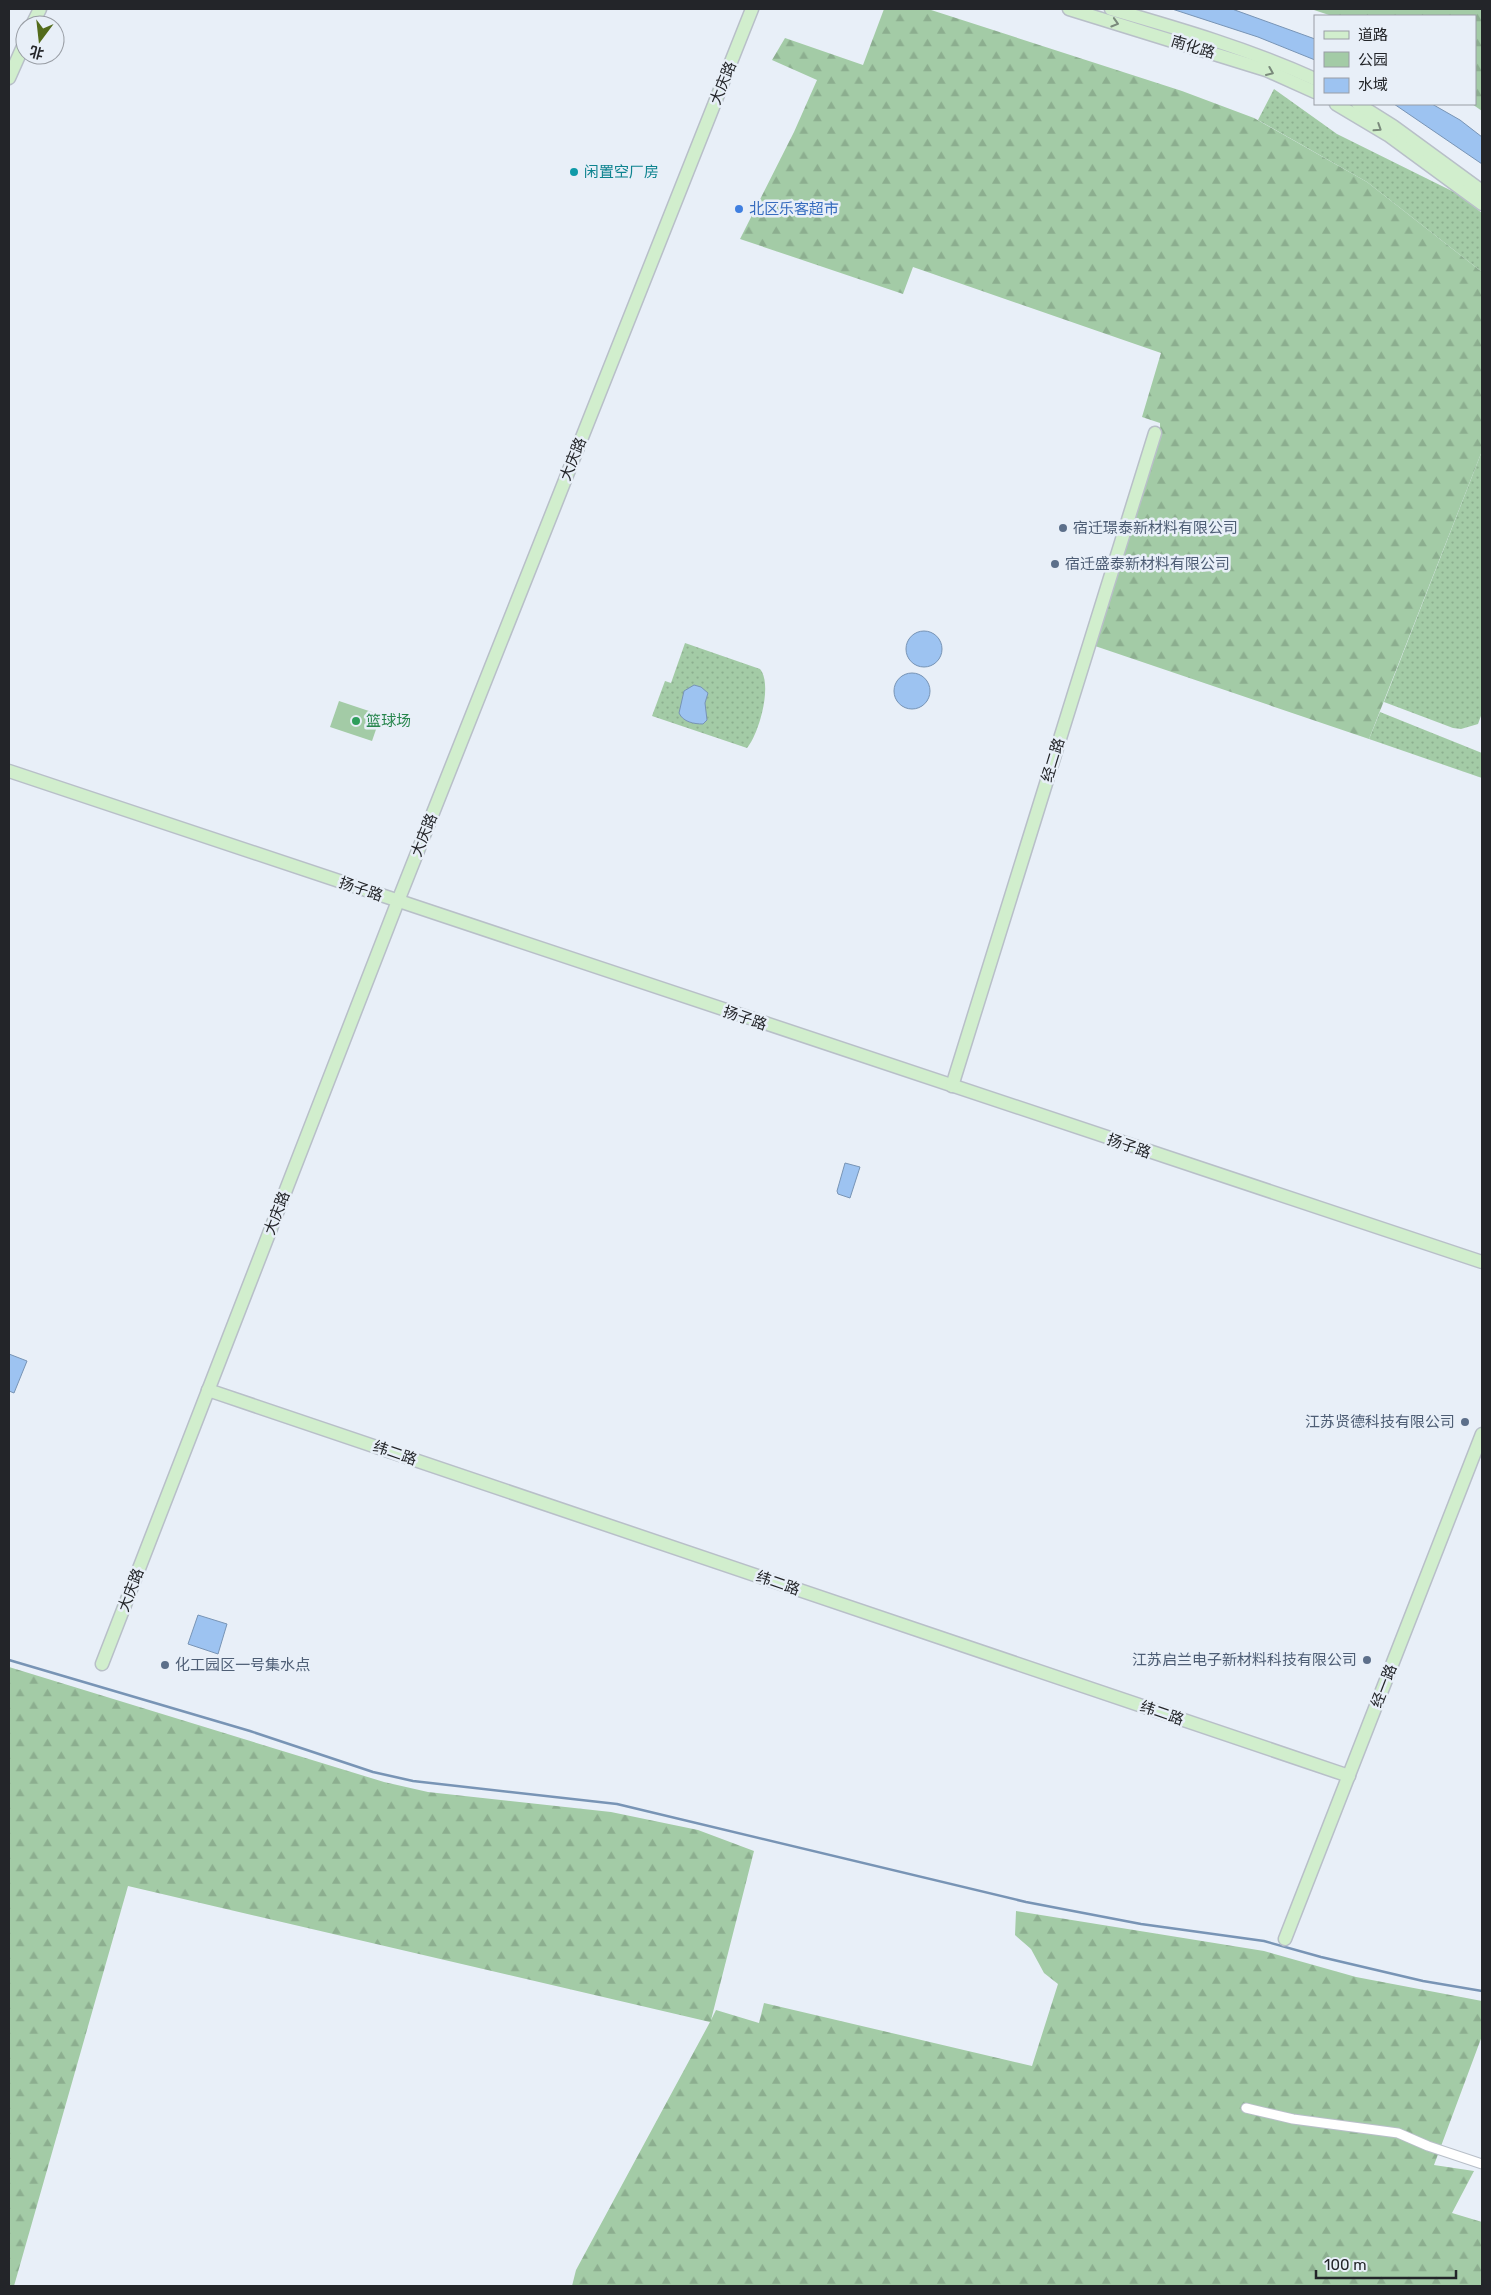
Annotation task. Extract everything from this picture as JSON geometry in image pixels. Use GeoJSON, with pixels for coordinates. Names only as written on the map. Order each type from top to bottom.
{"type":"FeatureCollection","features":[{"type":"Feature","properties":{"kind":"street","name":"大庆路"},"geometry":{"type":"LineString","coordinates":[[102,1664],[398,901],[752,9]]}},
{"type":"Feature","properties":{"kind":"street","name":"南化路"},"geometry":{"type":"LineString","coordinates":[[1069,9],[1266,70],[1314,92]]}},
{"type":"Feature","properties":{"kind":"street","name":"南化路"},"geometry":{"type":"LineString","coordinates":[[1111,9],[1202,36],[1269,59],[1314,79]]}},
{"type":"Feature","properties":{"kind":"street"},"geometry":{"type":"LineString","coordinates":[[9,78],[15,64]]}},
{"type":"Feature","properties":{"kind":"street"},"geometry":{"type":"LineString","coordinates":[[1338,105],[1388,135],[1482,204]]}},
{"type":"Feature","properties":{"kind":"street"},"geometry":{"type":"LineString","coordinates":[[1360,105],[1393,126],[1482,191]]}},
{"type":"Feature","properties":{"kind":"street","name":"经二路"},"geometry":{"type":"LineString","coordinates":[[952,1086],[1155,433]]}},
{"type":"Feature","properties":{"kind":"street","name":"扬子路"},"geometry":{"type":"LineString","coordinates":[[9,771],[1482,1262]]}},
{"type":"Feature","properties":{"kind":"street","name":"纬二路"},"geometry":{"type":"LineString","coordinates":[[208,1390],[1349,1776]]}},
{"type":"Feature","properties":{"kind":"street","name":"经一路"},"geometry":{"type":"LineString","coordinates":[[1285,1939],[1482,1434]]}},
{"type":"Feature","properties":{"kind":"street"},"geometry":{"type":"LineString","coordinates":[[1246,2108],[1293,2119],[1398,2133],[1428,2146],[1482,2164]]}},
{"type":"Feature","properties":{"kind":"green space"},"geometry":{"type":"Polygon","coordinates":[[[884,9],[928,9],[1182,91],[1254,118],[1367,182],[1482,272],[1482,451],[1369,739],[1095,646],[1160,436],[1160,423],[1142,417],[1161,353],[913,267],[903,294],[740,239],[794,132],[817,80],[772,60],[785,38],[863,65],[884,9]]]}},
{"type":"Feature","properties":{"kind":"green space"},"geometry":{"type":"Polygon","coordinates":[[[1311,9],[1482,9],[1482,111],[1473,105],[1476,105],[1476,15],[1329,15],[1311,9]]]}},
{"type":"Feature","properties":{"kind":"green space"},"geometry":{"type":"Polygon","coordinates":[[[1274,89],[1337,134],[1458,194],[1482,213],[1482,272],[1367,182],[1258,120],[1274,89]]]}},
{"type":"Feature","properties":{"kind":"green space"},"geometry":{"type":"Polygon","coordinates":[[[1482,451],[1482,713],[1478,724],[1461,729],[1453,728],[1384,702],[1482,451]]]}},
{"type":"Feature","properties":{"kind":"green space"},"geometry":{"type":"Polygon","coordinates":[[[685,643],[760,669],[764,676],[765,697],[760,721],[747,748],[652,716],[665,681],[671,683],[685,643]]]}},
{"type":"Feature","properties":{"kind":"green space","name":"篮球场"},"geometry":{"type":"Polygon","coordinates":[[[339,701],[381,715],[372,741],[330,727],[339,701]]]}},
{"type":"Feature","properties":{"kind":"green space"},"geometry":{"type":"Polygon","coordinates":[[[1380,712],[1482,753],[1482,778],[1369,739],[1380,712]]]}},
{"type":"Feature","properties":{"kind":"green space"},"geometry":{"type":"Polygon","coordinates":[[[9,1667],[384,1782],[428,1792],[611,1812],[698,1830],[754,1851],[711,2020],[716,2010],[759,2023],[764,2003],[1032,2066],[1058,1984],[1044,1973],[1031,1949],[1015,1935],[1016,1911],[1264,1951],[1356,1977],[1482,2001],[1482,2036],[1434,2165],[1474,2171],[1452,2213],[1482,2222],[1482,2286],[572,2286],[576,2270],[710,2022],[128,1886],[14,2286],[9,2286],[9,1667]]]}},
{"type":"Feature","properties":{"kind":"water"},"geometry":{"type":"Polygon","coordinates":[[[1172,9],[1232,9],[1314,39],[1314,60],[1258,37],[1172,9]]]}},
{"type":"Feature","properties":{"kind":"water"},"geometry":{"type":"Polygon","coordinates":[[[1395,105],[1434,105],[1460,120],[1482,137],[1482,164],[1395,105]]]}},
{"type":"Feature","properties":{"kind":"water"},"geometry":{"type":"Polygon","coordinates":[[[924,631],[931,632],[937,636],[941,642],[941,656],[937,662],[931,666],[924,667],[917,666],[911,662],[907,656],[906,649],[907,642],[911,636],[917,632],[924,631]]]}},
{"type":"Feature","properties":{"kind":"water"},"geometry":{"type":"Polygon","coordinates":[[[912,673],[924,679],[930,691],[924,703],[912,709],[900,703],[894,691],[900,679],[912,673]]]}},
{"type":"Feature","properties":{"kind":"water"},"geometry":{"type":"Polygon","coordinates":[[[694,685],[701,687],[708,693],[705,703],[707,720],[703,724],[686,720],[679,713],[684,691],[694,685]]]}},
{"type":"Feature","properties":{"kind":"water"},"geometry":{"type":"Polygon","coordinates":[[[845,1163],[860,1167],[850,1198],[838,1194],[837,1191],[845,1163]]]}},
{"type":"Feature","properties":{"kind":"water"},"geometry":{"type":"Polygon","coordinates":[[[9,1354],[27,1361],[14,1393],[9,1391],[9,1354]]]}},
{"type":"Feature","properties":{"kind":"water"},"geometry":{"type":"Polygon","coordinates":[[[198,1615],[227,1624],[218,1654],[188,1644],[198,1615]]]}},
{"type":"Feature","properties":{"kind":"waterway"},"geometry":{"type":"LineString","coordinates":[[9,1660],[250,1731],[373,1772],[413,1781],[617,1804],[1026,1902],[1141,1924],[1264,1941],[1321,1957],[1423,1981],[1482,1991]]}},
{"type":"Feature","properties":{"kind":"place","name":"闲置空厂房"},"geometry":{"type":"Point","coordinates":[574,172]}},
{"type":"Feature","properties":{"kind":"place","name":"北区乐客超市"},"geometry":{"type":"Point","coordinates":[739,209]}},
{"type":"Feature","properties":{"kind":"place","name":"宿迁璟泰新材料有限公司"},"geometry":{"type":"Point","coordinates":[1063,528]}},
{"type":"Feature","properties":{"kind":"place","name":"宿迁盛泰新材料有限公司"},"geometry":{"type":"Point","coordinates":[1055,564]}},
{"type":"Feature","properties":{"kind":"place","name":"篮球场"},"geometry":{"type":"Point","coordinates":[356,721]}},
{"type":"Feature","properties":{"kind":"place","name":"江苏贤德科技有限公司"},"geometry":{"type":"Point","coordinates":[1465,1422]}},
{"type":"Feature","properties":{"kind":"place","name":"江苏启兰电子新材料科技有限公司"},"geometry":{"type":"Point","coordinates":[1367,1660]}},
{"type":"Feature","properties":{"kind":"place","name":"化工园区一号集水点"},"geometry":{"type":"Point","coordinates":[165,1665]}}]}
